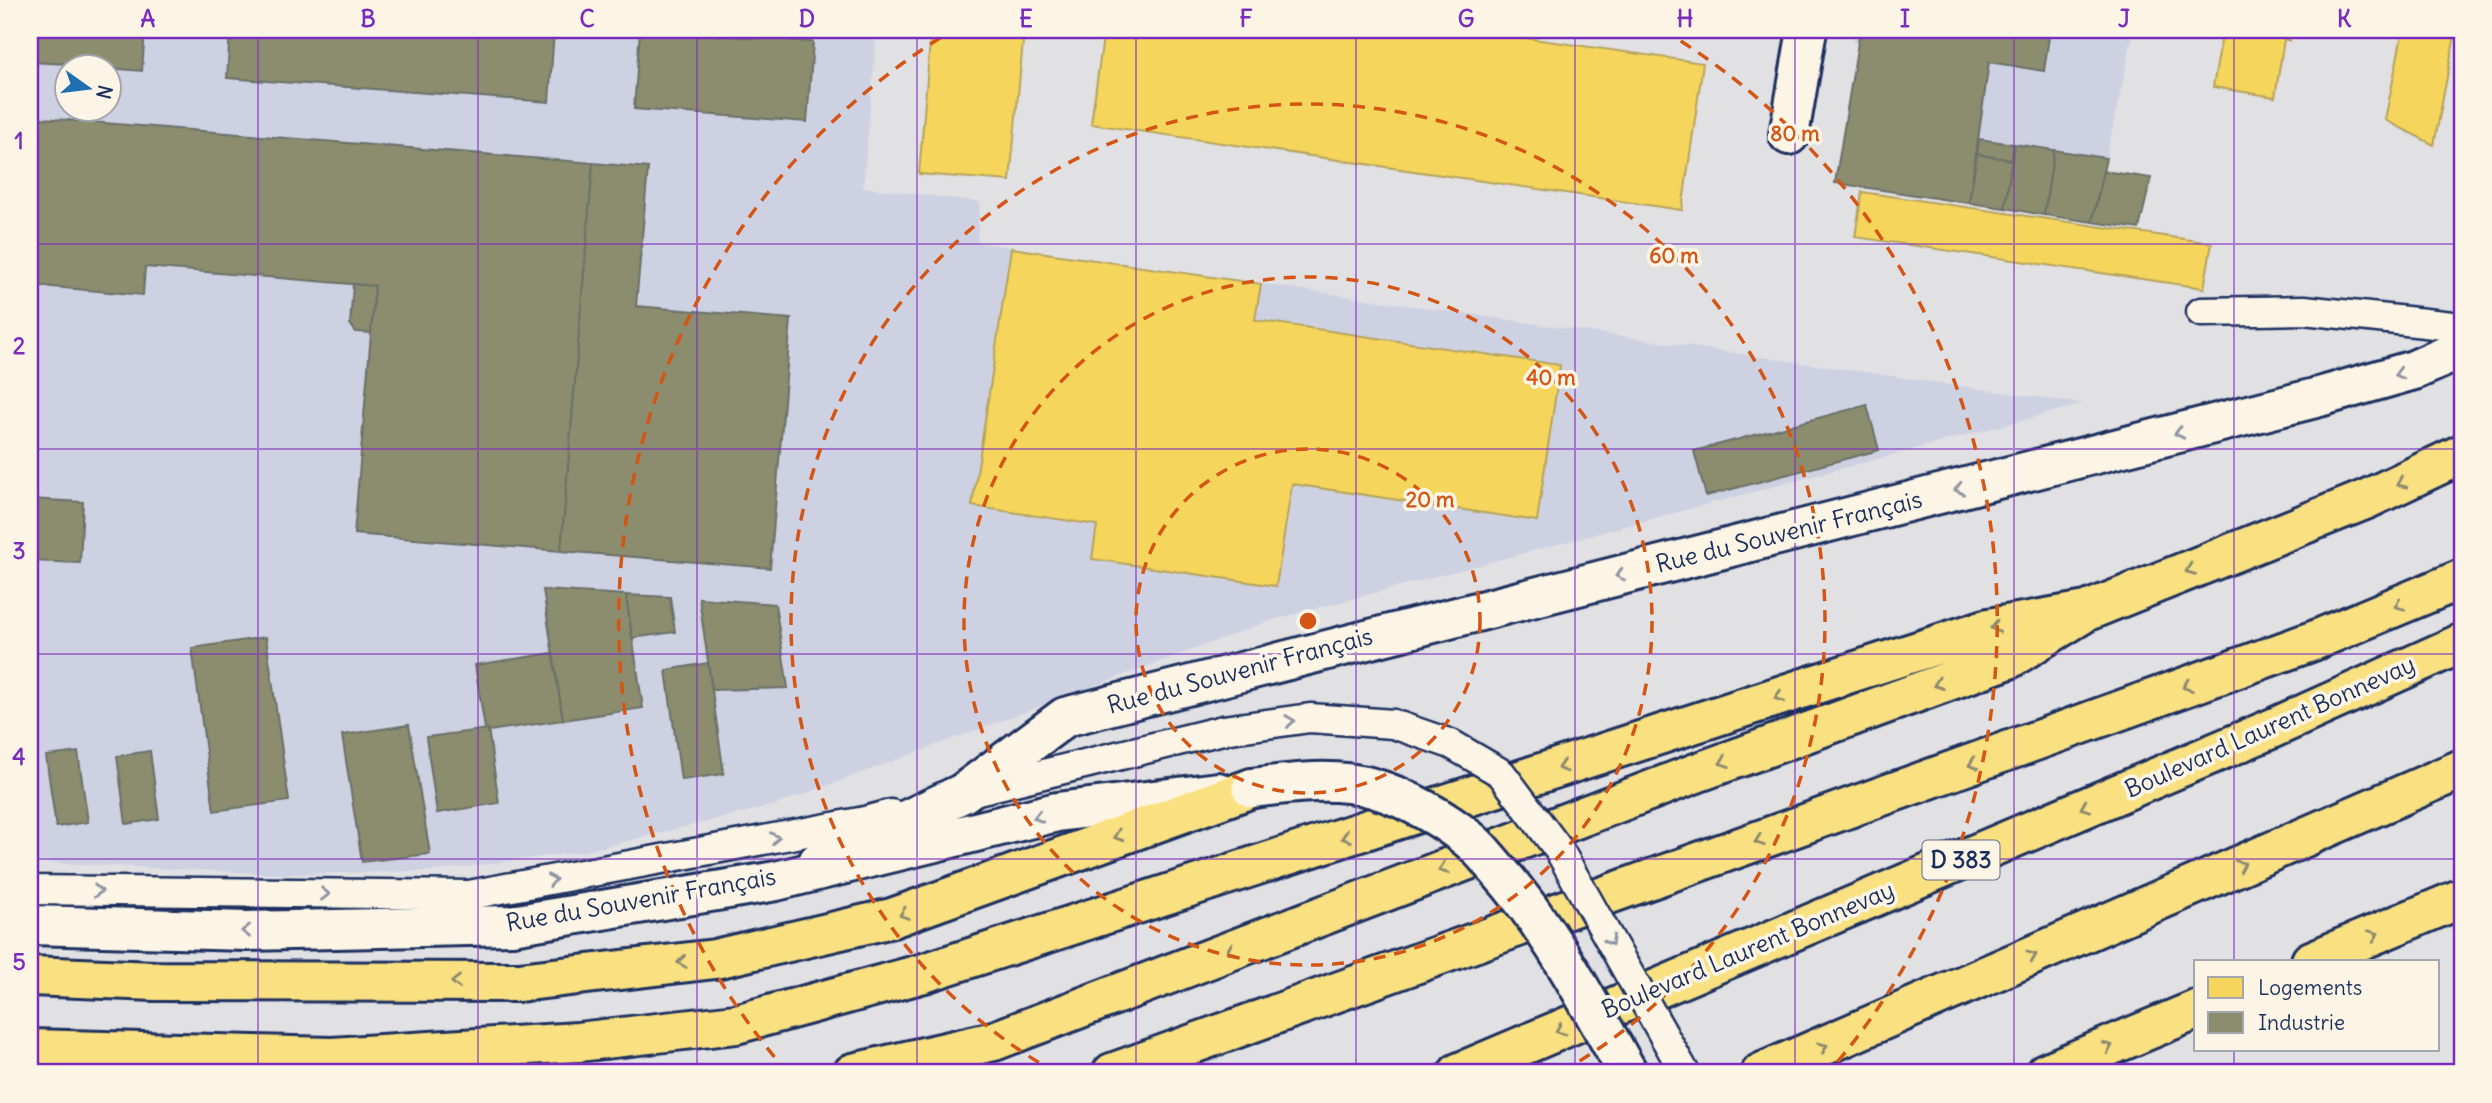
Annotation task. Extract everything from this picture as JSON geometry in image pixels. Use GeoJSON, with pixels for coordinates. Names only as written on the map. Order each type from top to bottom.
{"type":"FeatureCollection","features":[{"type":"Feature","properties":{"kind":"highway"},"geometry":{"type":"LineString","coordinates":[[853,1073],[994,1041],[1683,778],[2009,659],[2087,611],[2367,499],[2462,454]]}},
{"type":"Feature","properties":{"kind":"highway"},"geometry":{"type":"LineString","coordinates":[[1112,1073],[2313,641],[2462,579]]}},
{"type":"Feature","properties":{"kind":"highway"},"geometry":{"type":"LineString","coordinates":[[30,1049],[332,1057],[578,1042],[736,1024],[923,973],[1989,628],[2087,611]]}},
{"type":"Feature","properties":{"kind":"highway","name":"Boulevard Laurent Bonnevay"},"geometry":{"type":"LineString","coordinates":[[1458,1073],[2271,729],[2462,643]]}},
{"type":"Feature","properties":{"kind":"highway"},"geometry":{"type":"LineString","coordinates":[[1760,1073],[2462,769]]}},
{"type":"Feature","properties":{"kind":"highway"},"geometry":{"type":"LineString","coordinates":[[30,976],[155,981],[519,982],[715,959],[892,918],[1252,788]]}},
{"type":"Feature","properties":{"kind":"highway"},"geometry":{"type":"LineString","coordinates":[[2313,960],[2462,898]]}},
{"type":"Feature","properties":{"kind":"highway"},"geometry":{"type":"LineString","coordinates":[[2045,1073],[2194,1011]]}},
{"type":"Feature","properties":{"kind":"street"},"geometry":{"type":"LineString","coordinates":[[1789,135],[1807,30]]}},
{"type":"Feature","properties":{"kind":"street","name":"Rue du Souvenir Français"},"geometry":{"type":"LineString","coordinates":[[30,925],[247,931],[512,925],[776,881],[963,793],[1065,717],[2319,397],[2414,370],[2462,349]]}},
{"type":"Feature","properties":{"kind":"street"},"geometry":{"type":"LineString","coordinates":[[776,881],[1057,812],[1304,782],[1371,787],[1403,799],[1472,842],[1514,888],[1560,954],[1628,1073]]}},
{"type":"Feature","properties":{"kind":"lane"},"geometry":{"type":"LineString","coordinates":[[2201,312],[2304,310],[2462,327]]}},
{"type":"Feature","properties":{"kind":"lane"},"geometry":{"type":"LineString","coordinates":[[30,890],[468,895],[865,821],[963,793],[1223,730],[1311,718],[1393,724],[1451,744],[1501,773],[1559,850],[1685,1073]]}},
{"type":"Feature","properties":{"kind":"shaded area"},"geometry":{"type":"Polygon","coordinates":[[[30,30],[877,30],[863,187],[980,202],[977,242],[2083,404],[1269,621],[775,805],[586,851],[434,871],[280,874],[30,862],[30,30]]]}},
{"type":"Feature","properties":{"kind":"shaded area"},"geometry":{"type":"Polygon","coordinates":[[[1849,30],[2134,30],[2092,222],[1835,183],[1857,47],[1849,30]]]}},
{"type":"Feature","properties":{"kind":"building: Logements"},"geometry":{"type":"Polygon","coordinates":[[[931,30],[1024,30],[1010,181],[919,174],[931,30]]]}},
{"type":"Feature","properties":{"kind":"building: Logements"},"geometry":{"type":"Polygon","coordinates":[[[1104,30],[1470,30],[1703,63],[1682,210],[1091,124],[1104,30]]]}},
{"type":"Feature","properties":{"kind":"building: Logements"},"geometry":{"type":"Polygon","coordinates":[[[2223,30],[2291,30],[2290,41],[2284,39],[2275,97],[2213,87],[2223,30]]]}},
{"type":"Feature","properties":{"kind":"building: Logements"},"geometry":{"type":"Polygon","coordinates":[[[2403,30],[2456,30],[2434,145],[2385,120],[2403,30]]]}},
{"type":"Feature","properties":{"kind":"building: Logements"},"geometry":{"type":"Polygon","coordinates":[[[1862,192],[2212,243],[2204,288],[1855,237],[1862,192]]]}},
{"type":"Feature","properties":{"kind":"building: Logements"},"geometry":{"type":"Polygon","coordinates":[[[1011,248],[1261,284],[1255,320],[1560,365],[1537,521],[1292,484],[1276,586],[1092,559],[1097,525],[972,506],[1011,248]]]}},
{"type":"Feature","properties":{"kind":"building: Industrie"},"geometry":{"type":"Polygon","coordinates":[[[30,30],[145,30],[142,71],[122,69],[122,52],[52,52],[52,63],[30,62],[30,30]]]}},
{"type":"Feature","properties":{"kind":"building: Industrie"},"geometry":{"type":"Polygon","coordinates":[[[230,30],[554,30],[549,102],[227,78],[230,30]]]}},
{"type":"Feature","properties":{"kind":"building: Industrie"},"geometry":{"type":"Polygon","coordinates":[[[640,30],[813,42],[807,122],[634,109],[640,30]]]}},
{"type":"Feature","properties":{"kind":"building: Industrie"},"geometry":{"type":"Polygon","coordinates":[[[1860,30],[2050,30],[2044,71],[1989,62],[1969,203],[1835,183],[1860,30]]]}},
{"type":"Feature","properties":{"kind":"building: Industrie"},"geometry":{"type":"Polygon","coordinates":[[[30,117],[52,119],[52,122],[91,122],[593,163],[561,551],[354,534],[375,286],[145,267],[143,295],[30,285],[30,117]]]}},
{"type":"Feature","properties":{"kind":"building: Industrie"},"geometry":{"type":"Polygon","coordinates":[[[1979,139],[2014,144],[2012,160],[1977,154],[1979,139]]]}},
{"type":"Feature","properties":{"kind":"building: Industrie"},"geometry":{"type":"Polygon","coordinates":[[[2014,144],[2054,150],[2044,215],[2005,208],[2014,144]]]}},
{"type":"Feature","properties":{"kind":"building: Industrie"},"geometry":{"type":"Polygon","coordinates":[[[2054,150],[2106,158],[2092,222],[2044,215],[2054,150]]]}},
{"type":"Feature","properties":{"kind":"building: Industrie"},"geometry":{"type":"Polygon","coordinates":[[[1977,154],[2012,160],[2005,208],[1969,203],[1977,154]]]}},
{"type":"Feature","properties":{"kind":"building: Industrie"},"geometry":{"type":"Polygon","coordinates":[[[593,163],[648,168],[636,306],[791,319],[770,568],[561,551],[593,163]]]}},
{"type":"Feature","properties":{"kind":"building: Industrie"},"geometry":{"type":"Polygon","coordinates":[[[2104,171],[2151,178],[2139,229],[2092,222],[2104,171]]]}},
{"type":"Feature","properties":{"kind":"building: Industrie"},"geometry":{"type":"Polygon","coordinates":[[[353,284],[375,286],[371,333],[356,332],[350,324],[353,284]]]}},
{"type":"Feature","properties":{"kind":"building: Industrie"},"geometry":{"type":"Polygon","coordinates":[[[1867,405],[1879,450],[1706,496],[1694,451],[1867,405]]]}},
{"type":"Feature","properties":{"kind":"building: Industrie"},"geometry":{"type":"Polygon","coordinates":[[[30,499],[83,502],[80,563],[30,561],[30,499]]]}},
{"type":"Feature","properties":{"kind":"building: Industrie"},"geometry":{"type":"Polygon","coordinates":[[[543,590],[626,595],[643,708],[563,720],[543,590]]]}},
{"type":"Feature","properties":{"kind":"building: Industrie"},"geometry":{"type":"Polygon","coordinates":[[[626,595],[670,597],[675,632],[632,638],[626,595]]]}},
{"type":"Feature","properties":{"kind":"building: Industrie"},"geometry":{"type":"Polygon","coordinates":[[[699,598],[775,604],[788,688],[712,690],[699,598]]]}},
{"type":"Feature","properties":{"kind":"building: Industrie"},"geometry":{"type":"Polygon","coordinates":[[[266,637],[289,801],[214,811],[192,648],[266,637]]]}},
{"type":"Feature","properties":{"kind":"building: Industrie"},"geometry":{"type":"Polygon","coordinates":[[[553,653],[563,720],[489,731],[485,729],[475,665],[553,653]]]}},
{"type":"Feature","properties":{"kind":"building: Industrie"},"geometry":{"type":"Polygon","coordinates":[[[708,663],[724,774],[681,780],[666,670],[708,663]]]}},
{"type":"Feature","properties":{"kind":"building: Industrie"},"geometry":{"type":"Polygon","coordinates":[[[409,725],[430,854],[362,862],[342,735],[409,725]]]}},
{"type":"Feature","properties":{"kind":"building: Industrie"},"geometry":{"type":"Polygon","coordinates":[[[488,729],[499,803],[437,813],[426,737],[488,729]]]}},
{"type":"Feature","properties":{"kind":"building: Industrie"},"geometry":{"type":"Polygon","coordinates":[[[150,751],[159,819],[126,824],[117,756],[150,751]]]}},
{"type":"Feature","properties":{"kind":"building: Industrie"},"geometry":{"type":"Polygon","coordinates":[[[78,752],[88,822],[56,827],[46,756],[78,752]]]}}]}
